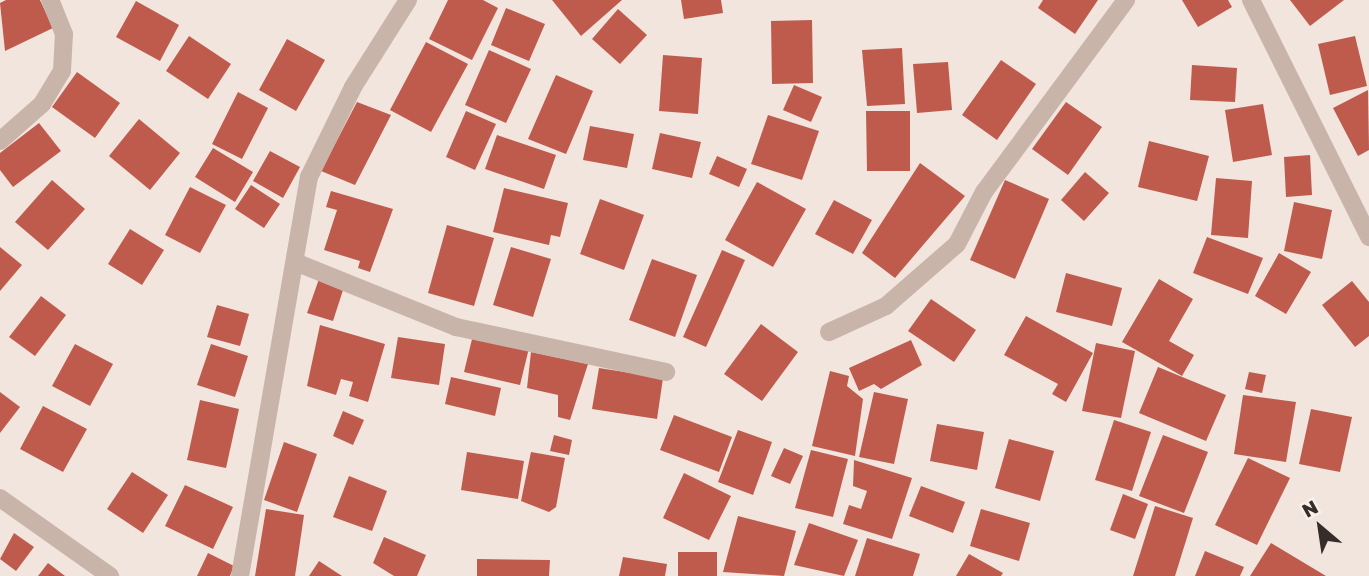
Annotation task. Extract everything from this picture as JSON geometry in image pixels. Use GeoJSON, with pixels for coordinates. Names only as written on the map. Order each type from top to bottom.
{"type":"FeatureCollection","features":[{"type":"Feature","properties":{"kind":"street"},"geometry":{"type":"LineString","coordinates":[[0,141],[42,104],[62,71],[66,43],[50,0]]}},
{"type":"Feature","properties":{"kind":"street"},"geometry":{"type":"LineString","coordinates":[[240,576],[309,177],[353,87],[408,0]]}},
{"type":"Feature","properties":{"kind":"street"},"geometry":{"type":"LineString","coordinates":[[829,332],[886,306],[957,244],[984,192],[1125,0]]}},
{"type":"Feature","properties":{"kind":"street"},"geometry":{"type":"LineString","coordinates":[[1251,0],[1369,236]]}},
{"type":"Feature","properties":{"kind":"street"},"geometry":{"type":"LineString","coordinates":[[295,262],[456,327],[666,372]]}},
{"type":"Feature","properties":{"kind":"street"},"geometry":{"type":"LineString","coordinates":[[0,498],[110,576]]}},
{"type":"Feature","properties":{"kind":"building"},"geometry":{"type":"Polygon","coordinates":[[[6,0],[40,0],[53,28],[5,51],[0,3],[6,0]]]}},
{"type":"Feature","properties":{"kind":"building"},"geometry":{"type":"Polygon","coordinates":[[[448,0],[483,0],[498,8],[472,60],[429,39],[448,0]]]}},
{"type":"Feature","properties":{"kind":"building"},"geometry":{"type":"Polygon","coordinates":[[[552,0],[622,0],[581,36],[552,0]]]}},
{"type":"Feature","properties":{"kind":"building"},"geometry":{"type":"Polygon","coordinates":[[[681,0],[721,0],[723,13],[684,19],[681,0]]]}},
{"type":"Feature","properties":{"kind":"building"},"geometry":{"type":"Polygon","coordinates":[[[1043,0],[1098,0],[1075,34],[1038,8],[1043,0]]]}},
{"type":"Feature","properties":{"kind":"building"},"geometry":{"type":"Polygon","coordinates":[[[1182,0],[1228,0],[1232,7],[1198,27],[1182,0]]]}},
{"type":"Feature","properties":{"kind":"building"},"geometry":{"type":"Polygon","coordinates":[[[1290,0],[1344,0],[1310,26],[1290,0]]]}},
{"type":"Feature","properties":{"kind":"building"},"geometry":{"type":"Polygon","coordinates":[[[136,1],[179,25],[160,61],[116,37],[136,1]]]}},
{"type":"Feature","properties":{"kind":"building"},"geometry":{"type":"Polygon","coordinates":[[[506,8],[545,24],[529,61],[491,45],[506,8]]]}},
{"type":"Feature","properties":{"kind":"building"},"geometry":{"type":"Polygon","coordinates":[[[618,9],[647,35],[620,64],[592,39],[618,9]]]}},
{"type":"Feature","properties":{"kind":"building"},"geometry":{"type":"Polygon","coordinates":[[[812,20],[813,83],[772,84],[771,21],[812,20]]]}},
{"type":"Feature","properties":{"kind":"building"},"geometry":{"type":"Polygon","coordinates":[[[189,36],[231,64],[208,99],[166,71],[189,36]]]}},
{"type":"Feature","properties":{"kind":"building"},"geometry":{"type":"Polygon","coordinates":[[[1355,36],[1367,86],[1330,95],[1318,44],[1355,36]]]}},
{"type":"Feature","properties":{"kind":"building"},"geometry":{"type":"Polygon","coordinates":[[[287,39],[325,60],[296,111],[259,90],[287,39]]]}},
{"type":"Feature","properties":{"kind":"building"},"geometry":{"type":"Polygon","coordinates":[[[426,42],[468,64],[431,132],[390,110],[426,42]]]}},
{"type":"Feature","properties":{"kind":"building"},"geometry":{"type":"Polygon","coordinates":[[[902,48],[905,104],[867,106],[862,50],[902,48]]]}},
{"type":"Feature","properties":{"kind":"building"},"geometry":{"type":"Polygon","coordinates":[[[489,50],[531,69],[506,123],[465,105],[489,50]]]}},
{"type":"Feature","properties":{"kind":"building"},"geometry":{"type":"Polygon","coordinates":[[[663,55],[702,58],[698,114],[659,111],[663,55]]]}},
{"type":"Feature","properties":{"kind":"building"},"geometry":{"type":"Polygon","coordinates":[[[1001,60],[1036,84],[997,140],[962,115],[1001,60]]]}},
{"type":"Feature","properties":{"kind":"building"},"geometry":{"type":"Polygon","coordinates":[[[948,62],[952,110],[917,113],[913,64],[948,62]]]}},
{"type":"Feature","properties":{"kind":"building"},"geometry":{"type":"Polygon","coordinates":[[[1192,65],[1237,68],[1235,102],[1190,100],[1192,65]]]}},
{"type":"Feature","properties":{"kind":"building"},"geometry":{"type":"Polygon","coordinates":[[[77,72],[120,103],[95,138],[52,107],[77,72]]]}},
{"type":"Feature","properties":{"kind":"building"},"geometry":{"type":"Polygon","coordinates":[[[556,75],[593,91],[566,154],[528,139],[556,75]]]}},
{"type":"Feature","properties":{"kind":"building"},"geometry":{"type":"Polygon","coordinates":[[[794,85],[822,97],[811,122],[783,110],[794,85]]]}},
{"type":"Feature","properties":{"kind":"building"},"geometry":{"type":"Polygon","coordinates":[[[1368,90],[1369,150],[1358,156],[1333,108],[1368,90]]]}},
{"type":"Feature","properties":{"kind":"building"},"geometry":{"type":"Polygon","coordinates":[[[238,92],[268,108],[242,159],[212,144],[238,92]]]}},
{"type":"Feature","properties":{"kind":"building"},"geometry":{"type":"Polygon","coordinates":[[[357,102],[391,115],[355,185],[321,171],[357,102]]]}},
{"type":"Feature","properties":{"kind":"building"},"geometry":{"type":"Polygon","coordinates":[[[1066,102],[1102,127],[1068,175],[1032,149],[1066,102]]]}},
{"type":"Feature","properties":{"kind":"building"},"geometry":{"type":"Polygon","coordinates":[[[1263,104],[1272,155],[1233,162],[1225,110],[1263,104]]]}},
{"type":"Feature","properties":{"kind":"building"},"geometry":{"type":"Polygon","coordinates":[[[466,111],[496,124],[475,170],[446,157],[466,111]]]}},
{"type":"Feature","properties":{"kind":"building"},"geometry":{"type":"Polygon","coordinates":[[[866,111],[910,111],[910,171],[867,171],[866,111]]]}},
{"type":"Feature","properties":{"kind":"building"},"geometry":{"type":"Polygon","coordinates":[[[768,115],[819,131],[802,180],[751,164],[768,115]]]}},
{"type":"Feature","properties":{"kind":"building"},"geometry":{"type":"Polygon","coordinates":[[[139,119],[180,153],[150,190],[109,156],[139,119]]]}},
{"type":"Feature","properties":{"kind":"building"},"geometry":{"type":"Polygon","coordinates":[[[39,123],[61,151],[13,187],[0,170],[0,153],[39,123]]]}},
{"type":"Feature","properties":{"kind":"building"},"geometry":{"type":"Polygon","coordinates":[[[590,126],[634,134],[627,168],[583,160],[590,126]]]}},
{"type":"Feature","properties":{"kind":"building"},"geometry":{"type":"Polygon","coordinates":[[[660,133],[701,142],[692,178],[652,169],[660,133]]]}},
{"type":"Feature","properties":{"kind":"building"},"geometry":{"type":"Polygon","coordinates":[[[497,135],[556,155],[544,189],[485,169],[497,135]]]}},
{"type":"Feature","properties":{"kind":"building"},"geometry":{"type":"Polygon","coordinates":[[[1149,141],[1209,156],[1197,201],[1138,187],[1149,141]]]}},
{"type":"Feature","properties":{"kind":"building"},"geometry":{"type":"Polygon","coordinates":[[[213,148],[253,172],[235,202],[195,177],[213,148]]]}},
{"type":"Feature","properties":{"kind":"building"},"geometry":{"type":"Polygon","coordinates":[[[270,151],[300,167],[283,198],[253,181],[270,151]]]}},
{"type":"Feature","properties":{"kind":"building"},"geometry":{"type":"Polygon","coordinates":[[[1310,155],[1312,195],[1286,197],[1284,157],[1310,155]]]}},
{"type":"Feature","properties":{"kind":"building"},"geometry":{"type":"Polygon","coordinates":[[[717,156],[747,169],[739,187],[709,174],[717,156]]]}},
{"type":"Feature","properties":{"kind":"building"},"geometry":{"type":"Polygon","coordinates":[[[920,163],[965,196],[895,278],[862,253],[920,163]]]}},
{"type":"Feature","properties":{"kind":"building"},"geometry":{"type":"Polygon","coordinates":[[[1085,172],[1109,193],[1084,221],[1061,200],[1085,172]]]}},
{"type":"Feature","properties":{"kind":"building"},"geometry":{"type":"Polygon","coordinates":[[[1216,178],[1252,181],[1248,238],[1211,235],[1216,178]]]}},
{"type":"Feature","properties":{"kind":"building"},"geometry":{"type":"Polygon","coordinates":[[[52,180],[85,209],[48,250],[15,222],[52,180]]]}},
{"type":"Feature","properties":{"kind":"building"},"geometry":{"type":"Polygon","coordinates":[[[1005,180],[1049,199],[1015,279],[970,260],[1005,180]]]}},
{"type":"Feature","properties":{"kind":"building"},"geometry":{"type":"Polygon","coordinates":[[[757,182],[806,209],[773,267],[725,240],[757,182]]]}},
{"type":"Feature","properties":{"kind":"building"},"geometry":{"type":"Polygon","coordinates":[[[251,185],[280,204],[264,228],[235,209],[251,185]]]}},
{"type":"Feature","properties":{"kind":"building"},"geometry":{"type":"Polygon","coordinates":[[[190,187],[226,205],[200,253],[165,235],[190,187]]]}},
{"type":"Feature","properties":{"kind":"building"},"geometry":{"type":"Polygon","coordinates":[[[504,188],[568,203],[560,237],[551,235],[549,245],[493,232],[504,188]]]}},
{"type":"Feature","properties":{"kind":"building"},"geometry":{"type":"Polygon","coordinates":[[[331,191],[393,209],[370,272],[358,268],[360,261],[324,250],[337,210],[326,207],[331,191]]]}},
{"type":"Feature","properties":{"kind":"building"},"geometry":{"type":"Polygon","coordinates":[[[600,199],[644,215],[624,270],[580,254],[600,199]]]}},
{"type":"Feature","properties":{"kind":"building"},"geometry":{"type":"Polygon","coordinates":[[[834,200],[872,220],[853,254],[815,234],[834,200]]]}},
{"type":"Feature","properties":{"kind":"building"},"geometry":{"type":"Polygon","coordinates":[[[1294,202],[1332,210],[1322,259],[1284,251],[1294,202]]]}},
{"type":"Feature","properties":{"kind":"building"},"geometry":{"type":"Polygon","coordinates":[[[447,225],[494,238],[474,306],[428,293],[447,225]]]}},
{"type":"Feature","properties":{"kind":"building"},"geometry":{"type":"Polygon","coordinates":[[[130,229],[164,250],[142,285],[108,264],[130,229]]]}},
{"type":"Feature","properties":{"kind":"building"},"geometry":{"type":"Polygon","coordinates":[[[1207,237],[1263,258],[1248,294],[1193,273],[1207,237]]]}},
{"type":"Feature","properties":{"kind":"building"},"geometry":{"type":"Polygon","coordinates":[[[0,247],[22,265],[0,291],[0,247]]]}},
{"type":"Feature","properties":{"kind":"building"},"geometry":{"type":"Polygon","coordinates":[[[511,247],[551,259],[533,317],[493,305],[511,247]]]}},
{"type":"Feature","properties":{"kind":"building"},"geometry":{"type":"Polygon","coordinates":[[[722,250],[745,260],[706,347],[683,337],[722,250]]]}},
{"type":"Feature","properties":{"kind":"building"},"geometry":{"type":"Polygon","coordinates":[[[1279,253],[1311,272],[1286,314],[1255,296],[1279,253]]]}},
{"type":"Feature","properties":{"kind":"building"},"geometry":{"type":"Polygon","coordinates":[[[652,259],[697,275],[675,337],[629,320],[652,259]]]}},
{"type":"Feature","properties":{"kind":"building"},"geometry":{"type":"Polygon","coordinates":[[[1066,273],[1122,288],[1112,326],[1056,312],[1066,273]]]}},
{"type":"Feature","properties":{"kind":"building"},"geometry":{"type":"Polygon","coordinates":[[[319,279],[344,287],[333,321],[307,313],[319,279]]]}},
{"type":"Feature","properties":{"kind":"building"},"geometry":{"type":"Polygon","coordinates":[[[1159,279],[1193,299],[1169,341],[1194,355],[1182,376],[1122,342],[1159,279]]]}},
{"type":"Feature","properties":{"kind":"building"},"geometry":{"type":"Polygon","coordinates":[[[1352,281],[1369,302],[1369,336],[1355,347],[1322,305],[1352,281]]]}},
{"type":"Feature","properties":{"kind":"building"},"geometry":{"type":"Polygon","coordinates":[[[41,296],[66,315],[35,356],[9,337],[41,296]]]}},
{"type":"Feature","properties":{"kind":"building"},"geometry":{"type":"Polygon","coordinates":[[[931,299],[976,330],[954,362],[908,331],[931,299]]]}},
{"type":"Feature","properties":{"kind":"building"},"geometry":{"type":"Polygon","coordinates":[[[217,305],[249,314],[240,346],[207,337],[217,305]]]}},
{"type":"Feature","properties":{"kind":"building"},"geometry":{"type":"Polygon","coordinates":[[[1026,316],[1093,353],[1066,402],[1052,394],[1058,384],[1004,355],[1026,316]]]}},
{"type":"Feature","properties":{"kind":"building"},"geometry":{"type":"Polygon","coordinates":[[[761,324],[798,352],[762,401],[724,374],[761,324]]]}},
{"type":"Feature","properties":{"kind":"building"},"geometry":{"type":"Polygon","coordinates":[[[320,325],[385,344],[368,402],[349,396],[353,382],[341,379],[336,395],[307,386],[320,325]]]}},
{"type":"Feature","properties":{"kind":"building"},"geometry":{"type":"Polygon","coordinates":[[[473,335],[529,348],[520,385],[464,372],[473,335]]]}},
{"type":"Feature","properties":{"kind":"building"},"geometry":{"type":"Polygon","coordinates":[[[398,337],[445,344],[439,385],[391,378],[398,337]]]}},
{"type":"Feature","properties":{"kind":"building"},"geometry":{"type":"Polygon","coordinates":[[[911,340],[922,365],[881,389],[874,384],[859,391],[849,368],[911,340]]]}},
{"type":"Feature","properties":{"kind":"building"},"geometry":{"type":"Polygon","coordinates":[[[1096,343],[1135,351],[1121,418],[1082,411],[1096,343]]]}},
{"type":"Feature","properties":{"kind":"building"},"geometry":{"type":"Polygon","coordinates":[[[75,344],[113,364],[90,406],[52,386],[75,344]]]}},
{"type":"Feature","properties":{"kind":"building"},"geometry":{"type":"Polygon","coordinates":[[[211,344],[248,356],[235,397],[197,385],[211,344]]]}},
{"type":"Feature","properties":{"kind":"building"},"geometry":{"type":"Polygon","coordinates":[[[531,352],[588,364],[570,420],[558,417],[558,395],[527,388],[531,352]]]}},
{"type":"Feature","properties":{"kind":"building"},"geometry":{"type":"Polygon","coordinates":[[[1158,367],[1226,395],[1206,441],[1139,413],[1158,367]]]}},
{"type":"Feature","properties":{"kind":"building"},"geometry":{"type":"Polygon","coordinates":[[[599,368],[663,378],[657,419],[592,409],[599,368]]]}},
{"type":"Feature","properties":{"kind":"building"},"geometry":{"type":"Polygon","coordinates":[[[830,371],[849,376],[847,386],[863,399],[855,456],[812,446],[830,371]]]}},
{"type":"Feature","properties":{"kind":"building"},"geometry":{"type":"Polygon","coordinates":[[[1249,372],[1266,375],[1262,393],[1245,389],[1249,372]]]}},
{"type":"Feature","properties":{"kind":"building"},"geometry":{"type":"Polygon","coordinates":[[[451,377],[501,388],[495,416],[445,404],[451,377]]]}},
{"type":"Feature","properties":{"kind":"building"},"geometry":{"type":"Polygon","coordinates":[[[0,392],[20,407],[0,433],[0,392]]]}},
{"type":"Feature","properties":{"kind":"building"},"geometry":{"type":"Polygon","coordinates":[[[874,392],[908,399],[894,464],[859,457],[874,392]]]}},
{"type":"Feature","properties":{"kind":"building"},"geometry":{"type":"Polygon","coordinates":[[[1243,395],[1296,402],[1286,462],[1234,454],[1243,395]]]}},
{"type":"Feature","properties":{"kind":"building"},"geometry":{"type":"Polygon","coordinates":[[[200,400],[239,409],[226,468],[187,460],[200,400]]]}},
{"type":"Feature","properties":{"kind":"building"},"geometry":{"type":"Polygon","coordinates":[[[43,406],[87,429],[63,472],[20,449],[43,406]]]}},
{"type":"Feature","properties":{"kind":"building"},"geometry":{"type":"Polygon","coordinates":[[[1311,409],[1352,417],[1340,472],[1299,464],[1311,409]]]}},
{"type":"Feature","properties":{"kind":"building"},"geometry":{"type":"Polygon","coordinates":[[[343,411],[364,420],[353,445],[333,436],[343,411]]]}},
{"type":"Feature","properties":{"kind":"building"},"geometry":{"type":"Polygon","coordinates":[[[674,415],[732,437],[719,472],[660,450],[674,415]]]}},
{"type":"Feature","properties":{"kind":"building"},"geometry":{"type":"Polygon","coordinates":[[[1114,420],[1151,432],[1132,491],[1095,480],[1114,420]]]}},
{"type":"Feature","properties":{"kind":"building"},"geometry":{"type":"Polygon","coordinates":[[[937,424],[984,432],[977,470],[930,461],[937,424]]]}},
{"type":"Feature","properties":{"kind":"building"},"geometry":{"type":"Polygon","coordinates":[[[738,430],[772,442],[753,495],[718,482],[738,430]]]}},
{"type":"Feature","properties":{"kind":"building"},"geometry":{"type":"Polygon","coordinates":[[[554,435],[572,440],[569,455],[550,451],[554,435]]]}},
{"type":"Feature","properties":{"kind":"building"},"geometry":{"type":"Polygon","coordinates":[[[1163,435],[1208,452],[1184,513],[1139,496],[1163,435]]]}},
{"type":"Feature","properties":{"kind":"building"},"geometry":{"type":"Polygon","coordinates":[[[1009,439],[1054,451],[1040,501],[995,488],[1009,439]]]}},
{"type":"Feature","properties":{"kind":"building"},"geometry":{"type":"Polygon","coordinates":[[[284,442],[317,454],[297,512],[264,500],[284,442]]]}},
{"type":"Feature","properties":{"kind":"building"},"geometry":{"type":"Polygon","coordinates":[[[784,448],[803,456],[790,484],[771,476],[784,448]]]}},
{"type":"Feature","properties":{"kind":"building"},"geometry":{"type":"Polygon","coordinates":[[[811,450],[848,459],[833,517],[795,508],[811,450]]]}},
{"type":"Feature","properties":{"kind":"building"},"geometry":{"type":"Polygon","coordinates":[[[467,452],[524,461],[518,499],[461,490],[467,452]]]}},
{"type":"Feature","properties":{"kind":"building"},"geometry":{"type":"Polygon","coordinates":[[[531,452],[565,458],[556,507],[549,512],[521,501],[531,452]]]}},
{"type":"Feature","properties":{"kind":"building"},"geometry":{"type":"Polygon","coordinates":[[[1248,458],[1290,478],[1257,545],[1215,525],[1248,458]]]}},
{"type":"Feature","properties":{"kind":"building"},"geometry":{"type":"Polygon","coordinates":[[[854,460],[912,478],[892,539],[843,524],[849,505],[861,509],[867,491],[853,486],[854,460]]]}},
{"type":"Feature","properties":{"kind":"building"},"geometry":{"type":"Polygon","coordinates":[[[132,472],[168,495],[143,533],[107,509],[132,472]]]}},
{"type":"Feature","properties":{"kind":"building"},"geometry":{"type":"Polygon","coordinates":[[[684,473],[731,496],[709,540],[663,518],[684,473]]]}},
{"type":"Feature","properties":{"kind":"building"},"geometry":{"type":"Polygon","coordinates":[[[349,476],[387,491],[372,531],[333,517],[349,476]]]}},
{"type":"Feature","properties":{"kind":"building"},"geometry":{"type":"Polygon","coordinates":[[[185,485],[233,507],[213,549],[165,526],[185,485]]]}},
{"type":"Feature","properties":{"kind":"building"},"geometry":{"type":"Polygon","coordinates":[[[921,486],[965,502],[953,533],[909,516],[921,486]]]}},
{"type":"Feature","properties":{"kind":"building"},"geometry":{"type":"Polygon","coordinates":[[[1123,494],[1148,504],[1135,539],[1110,530],[1123,494]]]}},
{"type":"Feature","properties":{"kind":"building"},"geometry":{"type":"Polygon","coordinates":[[[1155,506],[1193,518],[1175,576],[1133,576],[1155,506]]]}},
{"type":"Feature","properties":{"kind":"building"},"geometry":{"type":"Polygon","coordinates":[[[266,509],[304,515],[295,576],[255,576],[266,509]]]}},
{"type":"Feature","properties":{"kind":"building"},"geometry":{"type":"Polygon","coordinates":[[[981,509],[1030,523],[1019,561],[970,546],[981,509]]]}},
{"type":"Feature","properties":{"kind":"building"},"geometry":{"type":"Polygon","coordinates":[[[738,516],[796,531],[784,576],[723,572],[738,516]]]}},
{"type":"Feature","properties":{"kind":"building"},"geometry":{"type":"Polygon","coordinates":[[[809,523],[858,540],[844,576],[794,565],[809,523]]]}},
{"type":"Feature","properties":{"kind":"building"},"geometry":{"type":"Polygon","coordinates":[[[14,533],[34,547],[16,571],[0,559],[14,533]]]}},
{"type":"Feature","properties":{"kind":"building"},"geometry":{"type":"Polygon","coordinates":[[[384,537],[426,555],[417,576],[394,576],[373,563],[384,537]]]}},
{"type":"Feature","properties":{"kind":"building"},"geometry":{"type":"Polygon","coordinates":[[[867,538],[920,554],[913,576],[855,576],[867,538]]]}},
{"type":"Feature","properties":{"kind":"building"},"geometry":{"type":"Polygon","coordinates":[[[1271,543],[1326,576],[1250,576],[1271,543]]]}},
{"type":"Feature","properties":{"kind":"building"},"geometry":{"type":"Polygon","coordinates":[[[1205,551],[1244,567],[1240,576],[1195,576],[1205,551]]]}},
{"type":"Feature","properties":{"kind":"building"},"geometry":{"type":"Polygon","coordinates":[[[678,552],[717,552],[717,576],[678,576],[678,552]]]}},
{"type":"Feature","properties":{"kind":"building"},"geometry":{"type":"Polygon","coordinates":[[[208,553],[234,566],[230,576],[197,576],[208,553]]]}},
{"type":"Feature","properties":{"kind":"building"},"geometry":{"type":"Polygon","coordinates":[[[969,554],[1003,573],[1001,576],[956,576],[969,554]]]}},
{"type":"Feature","properties":{"kind":"building"},"geometry":{"type":"Polygon","coordinates":[[[623,557],[667,564],[665,576],[619,576],[623,557]]]}},
{"type":"Feature","properties":{"kind":"building"},"geometry":{"type":"Polygon","coordinates":[[[477,559],[550,560],[549,576],[477,576],[477,559]]]}},
{"type":"Feature","properties":{"kind":"building"},"geometry":{"type":"Polygon","coordinates":[[[319,561],[342,576],[309,576],[319,561]]]}},
{"type":"Feature","properties":{"kind":"building"},"geometry":{"type":"Polygon","coordinates":[[[48,563],[65,576],[38,576],[48,563]]]}}]}
